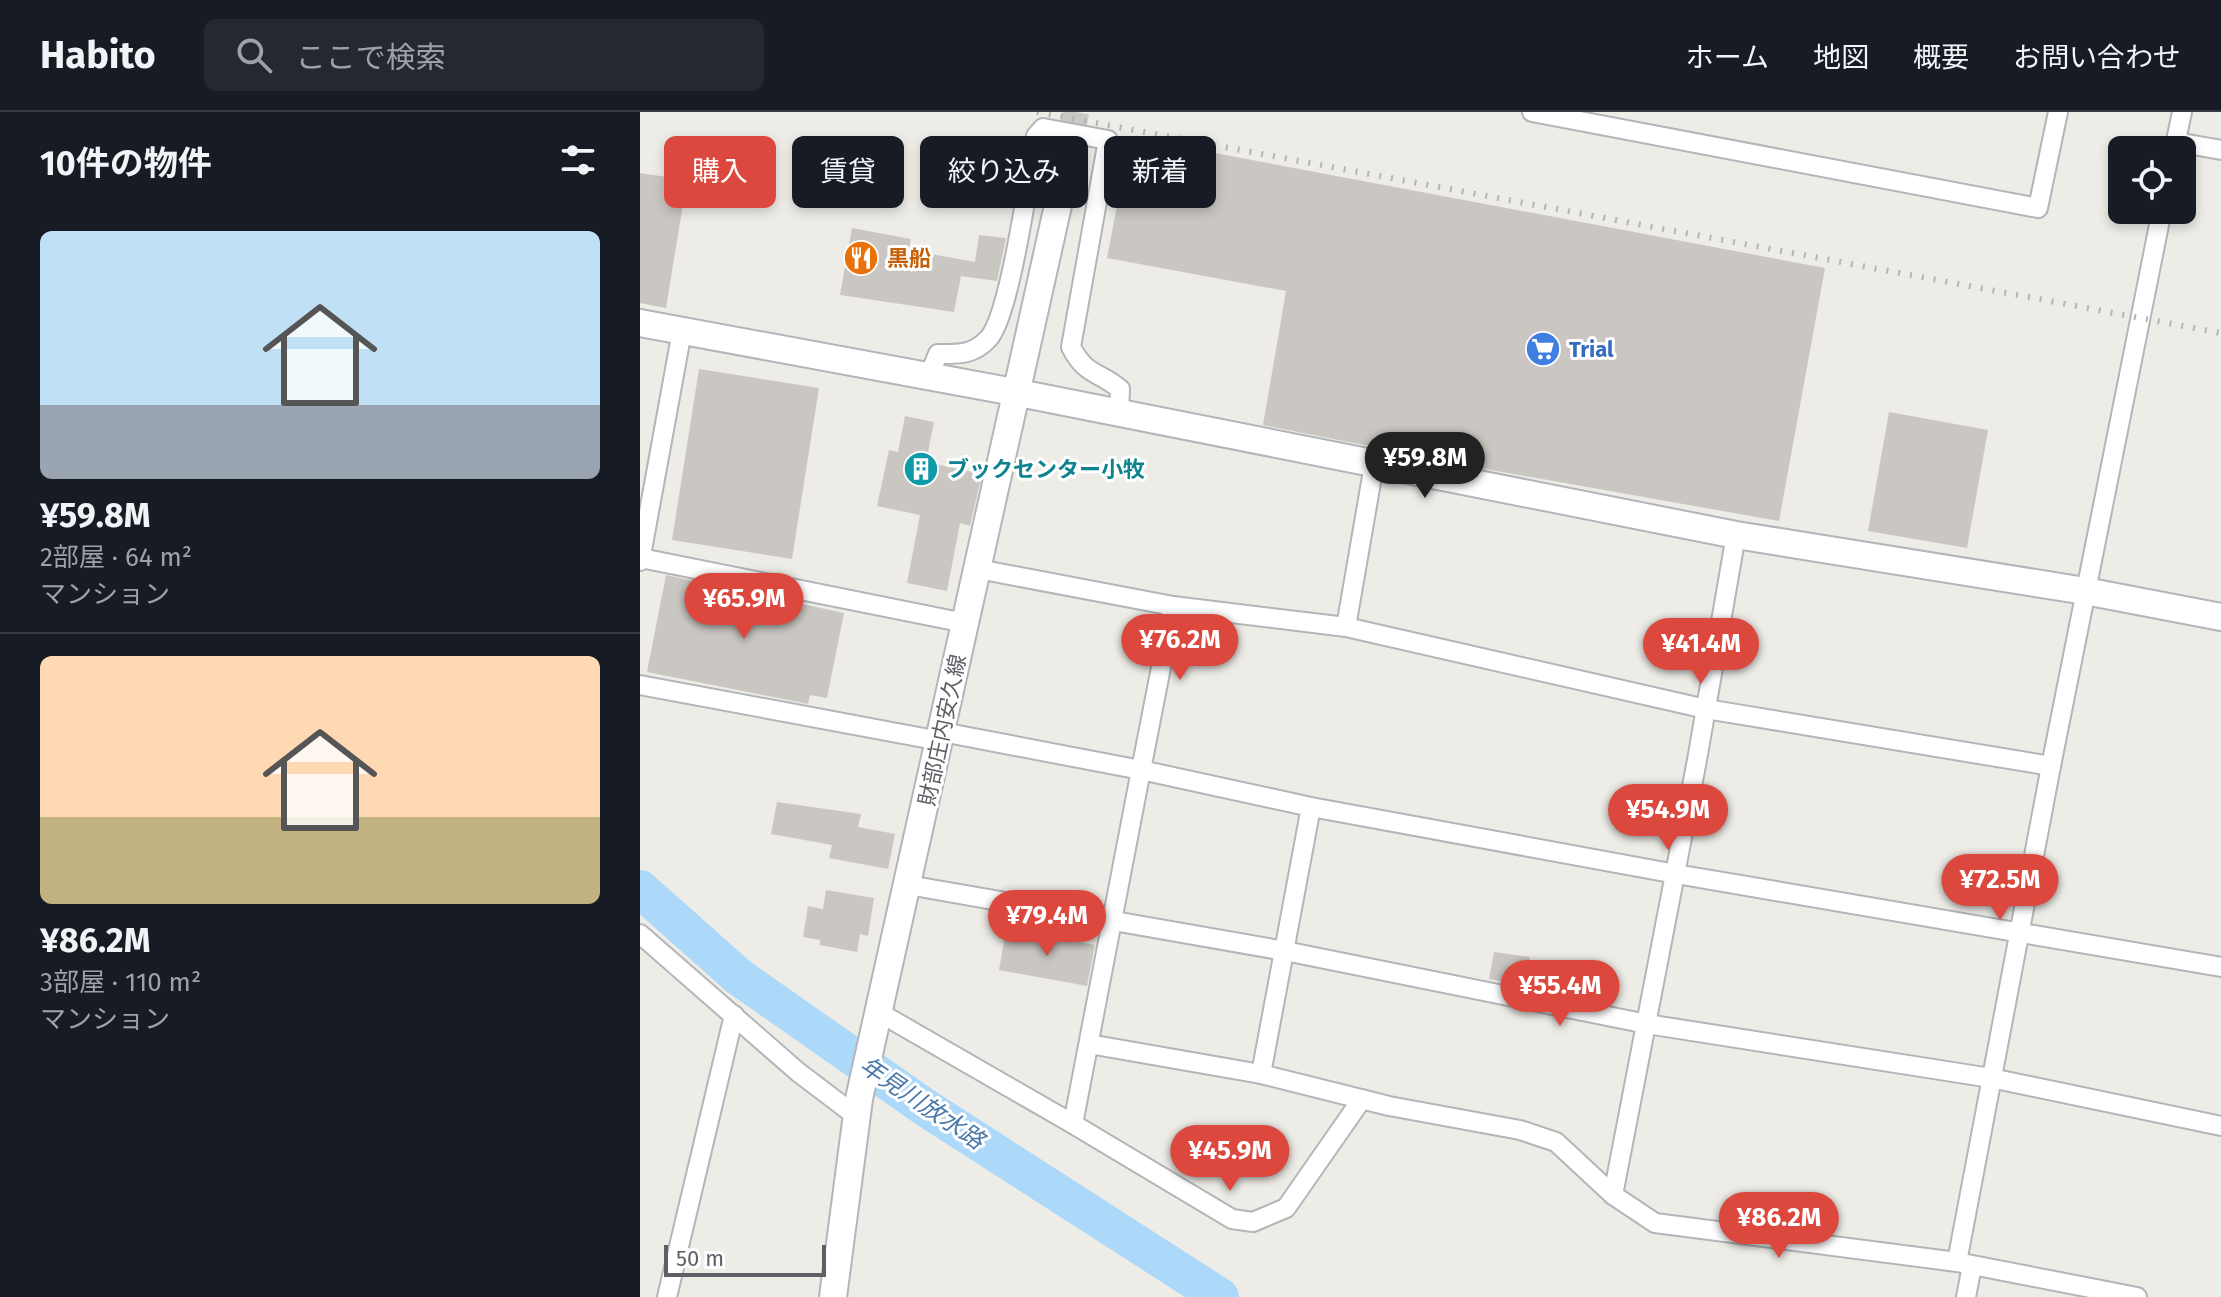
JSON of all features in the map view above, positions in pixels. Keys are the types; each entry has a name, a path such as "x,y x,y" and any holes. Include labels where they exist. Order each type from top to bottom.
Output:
{"street":[{"path":"1532,112 2038,208 2058,112"},
{"path":"2177,136 2182,112"},
{"path":"929,376 938,354 970,353 991,337 1002,309 1036,136 1043,128 1108,140 1071,347 1079,364 1092,375 1110,381 1120,389 1119,413"},
{"path":"2196,148 2221,150"},
{"name":"財部庄内安久線","path":"833,1297 858,1107 1058,208"},
{"path":"1966,1297 1964,1264 1991,1078 2159,224"},
{"path":"640,323 1019,393 1736,535 2085,591 2221,617"},
{"path":"682,331 645,509 640,559 965,623"},
{"path":"1346,627 1374,465"},
{"path":"1613,1195 1676,874 1736,535"},
{"path":"978,569 1173,606 1346,627 1706,709 2051,766"},
{"path":"1073,1124 1173,606"},
{"path":"640,685 1141,770 1311,807 1676,874 2221,967"},
{"path":"1261,1074 1311,807"},
{"path":"908,885 1285,951 1647,1024 1991,1078 2221,1126"},
{"path":"640,934 798,1072 858,1107"},
{"path":"667,1297 734,1015"},
{"path":"879,1017 1073,1124 1232,1219 1253,1222 1286,1208 1362,1099"},
{"path":"1089,1044 1261,1074 1362,1099 1520,1130 1556,1142 1613,1195 1655,1223 1964,1264 2137,1297"}],"building":[{"name":"Trial","path":"1216,153 1825,268 1779,521 1491,470 1263,425 1286,291 1107,258 1117,208 1216,208"},
{"path":"640,173 664,177 664,208 682,208 666,308 640,303"},
{"path":"852,228 911,239 909,250 975,262 979,235 1006,238 997,281 961,276 954,312 840,295"},
{"path":"699,369 819,388 792,559 672,540"},
{"path":"1889,412 1988,430 1967,548 1868,531"},
{"name":"ブックセンター小牧","path":"905,416 934,422 926,462 982,474 970,526 960,523 947,591 907,583 920,515 877,506 889,450 898,452"},
{"path":"666,575 844,613 827,698 810,695 808,704 647,672"},
{"path":"777,802 861,814 858,827 895,834 888,869 829,858 832,845 771,834"},
{"path":"826,890 874,898 868,936 860,934 857,952 820,945 820,940 803,937 808,906 823,909"},
{"path":"1006,930 1095,945 1087,986 999,970"},
{"path":"1494,952 1530,957 1526,985 1489,979"}],"waterway":[{"name":"年見川放水路","path":"640,889 739,977 926,1108 1220,1297"}],"tunnel":[{"path":"1072,136 1076,112"}],"railway":[{"path":"1037,112 2221,333"}],"place":[{"name":"黒船","path":"861,258"},
{"name":"Trial","path":"1543,349"},
{"name":"ブックセンター小牧","path":"921,469"}]}
